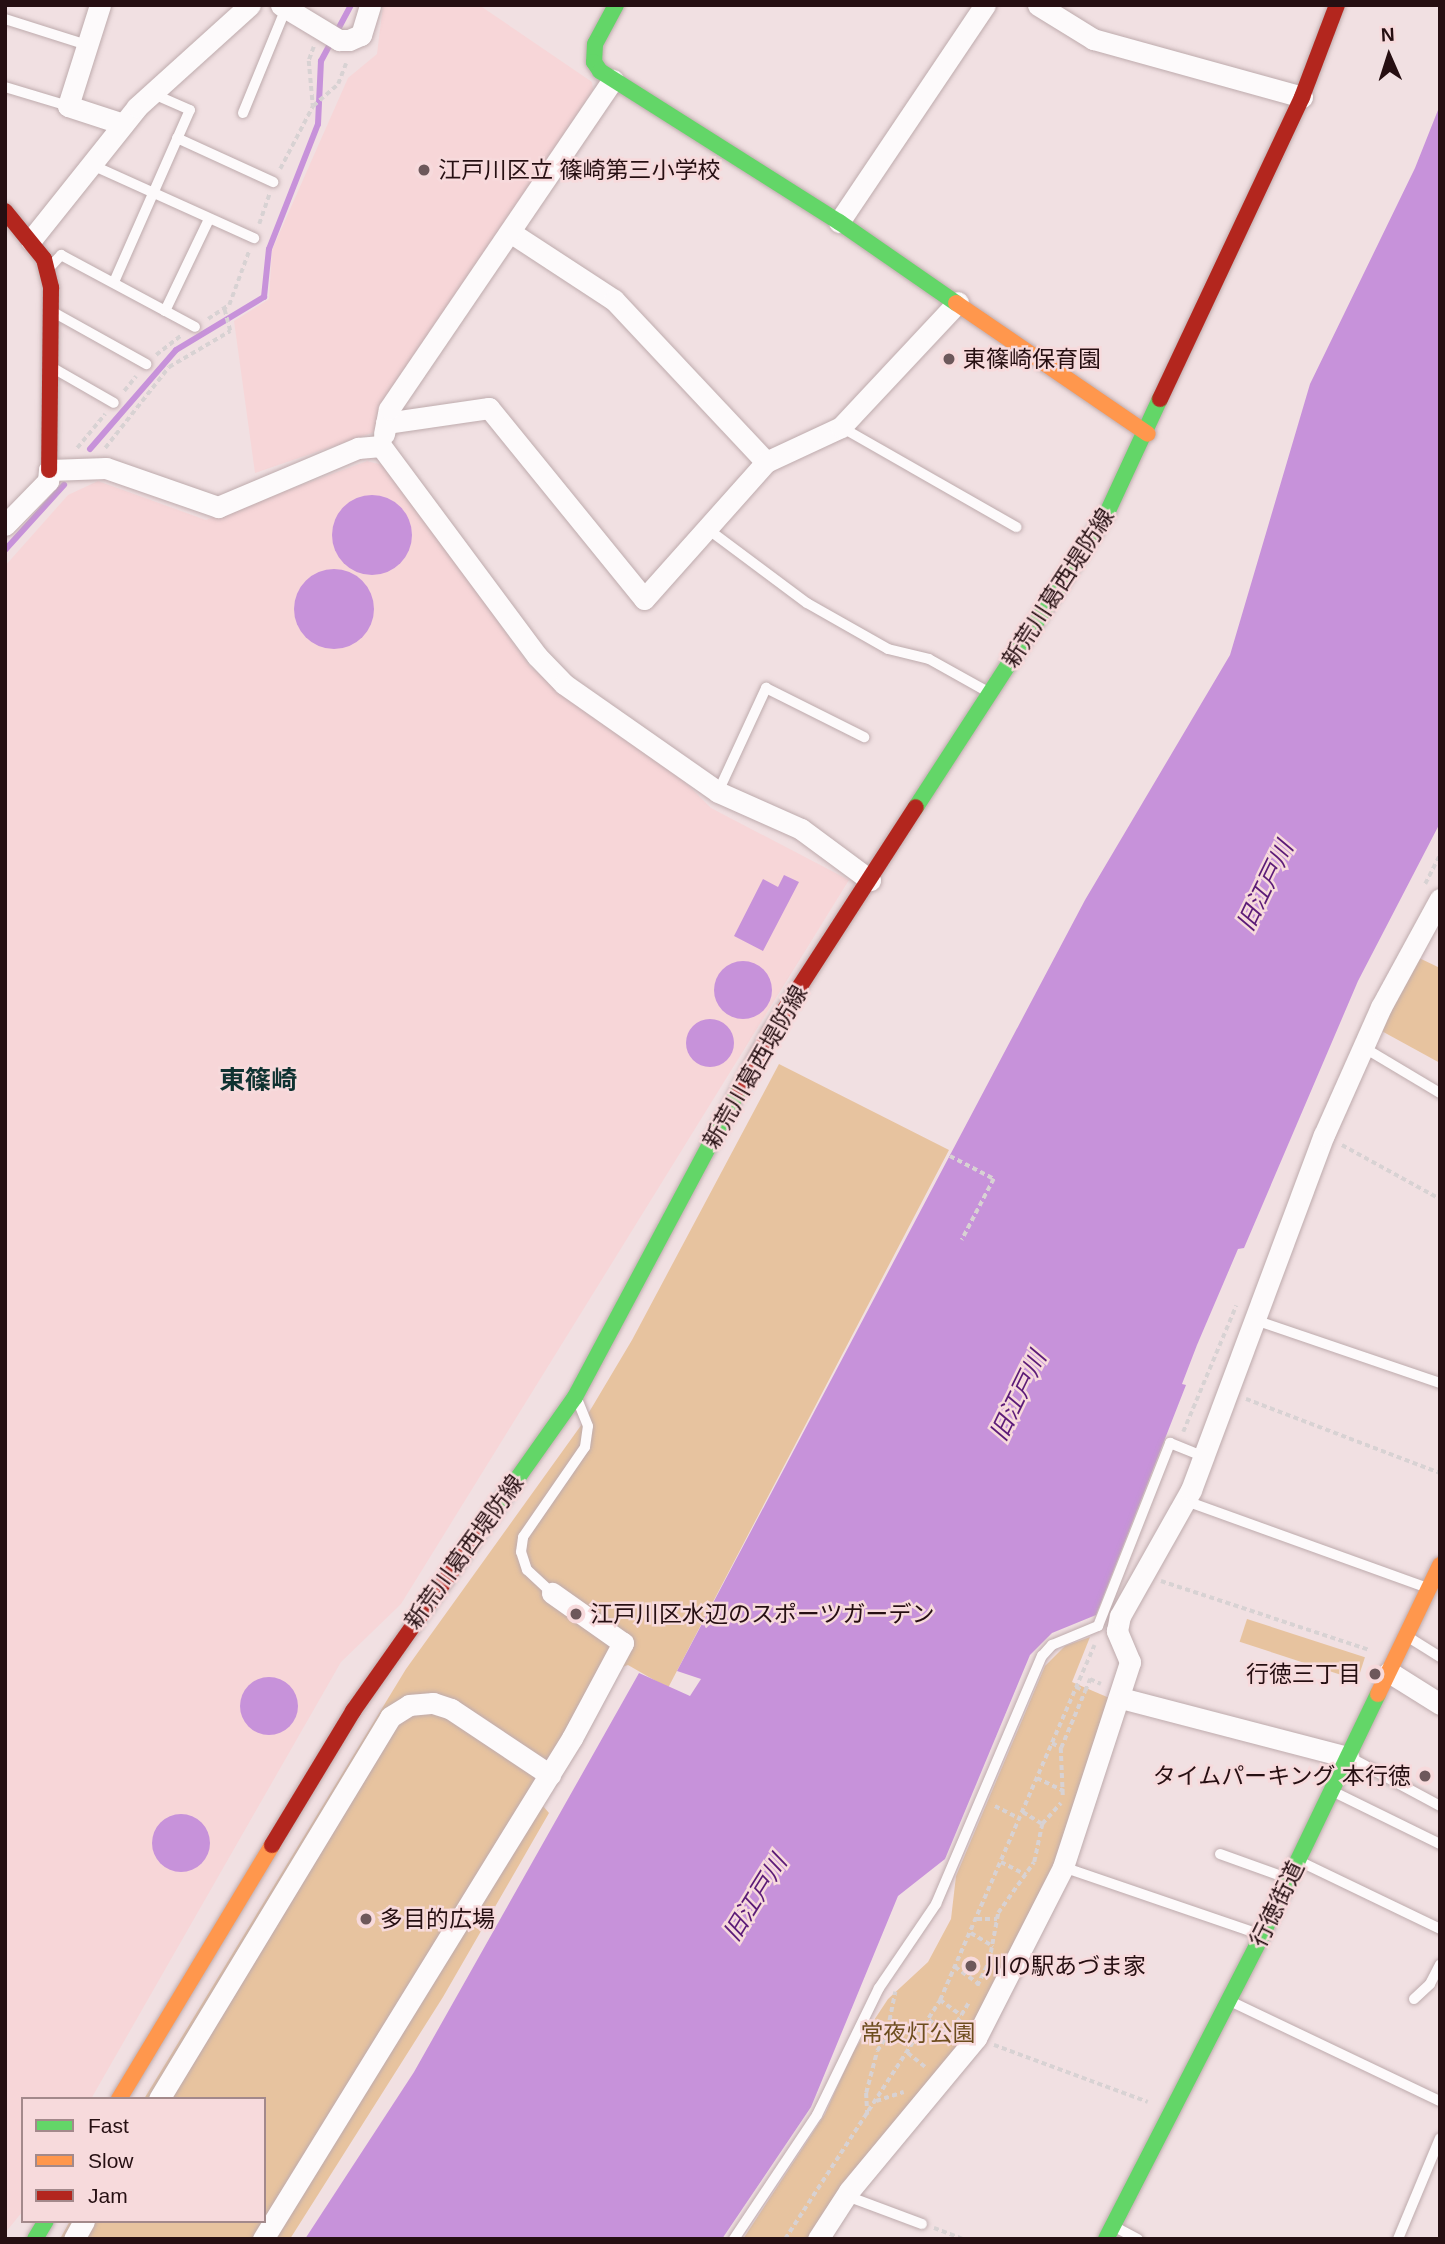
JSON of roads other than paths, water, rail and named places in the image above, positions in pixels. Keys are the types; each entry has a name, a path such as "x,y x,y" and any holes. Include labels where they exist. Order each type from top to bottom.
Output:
{"main road":[{"path":"617,5 594,53 600,71 839,222 1148,434"},
{"name":"新荒川葛西堤防線","path":"120,2097 353,1711 575,1397 769,1034 1107,513 1148,434 1303,97 1337,5"},
{"path":"5,211 31,240 47,270 53,312 49,470"},
{"name":"行徳街道","path":"1110,2233 1262,1935 1440,1565"},
{"path":"35,2239 45,2223"}],"street":[{"path":"100,5 68,106 123,124"},
{"path":"31,240 151,93 250,5"},
{"path":"284,7 330,34 361,35 370,5"},
{"path":"839,222 985,5"},
{"path":"1038,5 1093,39 1303,97"},
{"path":"613,80 389,409 381,446 537,656 564,684 718,792 801,829 870,880"},
{"path":"510,232 614,300 766,462"},
{"path":"386,423 489,408 644,599 705,527 766,462 841,427 958,302"},
{"path":"5,525 48,481 49,470 106,468 218,507 358,448 381,446"},
{"path":"818,2239 846,2196 976,2038 1063,1867 1121,1698 1130,1654 1117,1626 1143,1573 1157,1557 1186,1501 1324,1135 1363,1047 1440,899"},
{"path":"263,2239 550,1774 624,1643 552,1593"},
{"path":"1392,1665 1440,1704"},
{"path":"1121,1698 1348,1757"},
{"path":"160,2097 390,1717 410,1705 433,1703 451,1709 550,1774"},
{"path":"74,2239 83,2223"}],"lane":[{"path":"243,113 284,7"},
{"path":"5,19 87,45"},
{"path":"5,87 68,106"},
{"path":"114,282 190,110 151,93"},
{"path":"177,138 273,182"},
{"path":"92,165 254,238"},
{"path":"165,311 209,219"},
{"path":"47,270 61,255 195,327"},
{"path":"53,312 146,364"},
{"path":"51,366 114,404"},
{"path":"841,427 1016,527"},
{"path":"705,527 807,603 888,649 929,659 990,694"},
{"path":"718,792 766,688 864,737"},
{"path":"1363,1047 1440,1093"},
{"path":"1255,1320 1440,1383"},
{"path":"552,1593 527,1570 521,1552 523,1537 585,1447 588,1426 575,1397"},
{"path":"734,2239 817,2115 879,1987 936,1904 1042,1656 1052,1645 1098,1626 1170,1443 1204,1457"},
{"path":"1186,1501 1428,1588"},
{"path":"1406,1635 1440,1657"},
{"path":"1348,1757 1440,1806"},
{"path":"1332,1791 1440,1844"},
{"path":"1220,1854 1290,1878"},
{"path":"1298,1861 1440,1929"},
{"path":"1063,1867 1262,1935"},
{"path":"1414,1999 1430,1984 1440,1964"},
{"path":"1229,2001 1440,2101"},
{"path":"1398,2239 1440,2138"},
{"path":"846,2196 922,2224"},
{"path":"1110,2233 1138,2239"}],"water":[{"name":"旧江戸川","path":"1440,105 1440,823 1358,981 1244,1248 1238,1249 1197,1345 1182,1384 1186,1385 1096,1615 1052,1633 1030,1655 945,1859 898,1896 811,2107 722,2239 305,2239 414,2072 639,1673 690,1696 701,1679 677,1671 1085,900 1230,655 1310,384 1415,168"},
{"path":"372,495 387,498 400,507 409,520 412,535 409,550 400,563 387,572 372,575 357,572 344,563 335,550 332,535 335,520 344,507 357,498"},
{"path":"334,569 349,572 362,581 371,594 374,609 371,624 362,637 349,646 334,649 319,646 306,637 297,624 294,609 297,594 306,581 319,572"},
{"path":"784,875 799,882 763,951 734,936 763,879 778,887"},
{"path":"743,961 764,969 772,990 764,1011 743,1019 722,1011 714,990 722,969"},
{"path":"710,1019 727,1026 734,1043 727,1060 710,1067 693,1060 686,1043 693,1026"},
{"path":"269,1677 280,1679 293,1690 298,1706 296,1717 285,1730 269,1735 258,1733 245,1722 240,1706 242,1695 253,1682"},
{"path":"181,1814 192,1816 205,1827 210,1843 208,1854 197,1867 181,1872 170,1870 157,1859 152,1843 154,1832 165,1819"}],"waterway":[{"path":"90,449 176,350 264,297 269,249 318,124 321,61 351,5"},
{"path":"5,550 64,485"}],"place":[{"name":"江戸川区立 篠崎第三小学校","path":"424,170"},
{"name":"東篠崎保育園","path":"949,359"},
{"name":"江戸川区水辺のスポーツガーデン","path":"576,1614"},
{"name":"行徳三丁目","path":"1375,1674"},
{"name":"タイムパーキング 本行徳","path":"1425,1776"},
{"name":"多目的広場","path":"366,1919"},
{"name":"川の駅あづま家","path":"971,1966"}],"district":[{"name":"東篠崎","path":"258,1081"}],"park label":[{"name":"常夜灯公園","path":"918,2033"}]}
